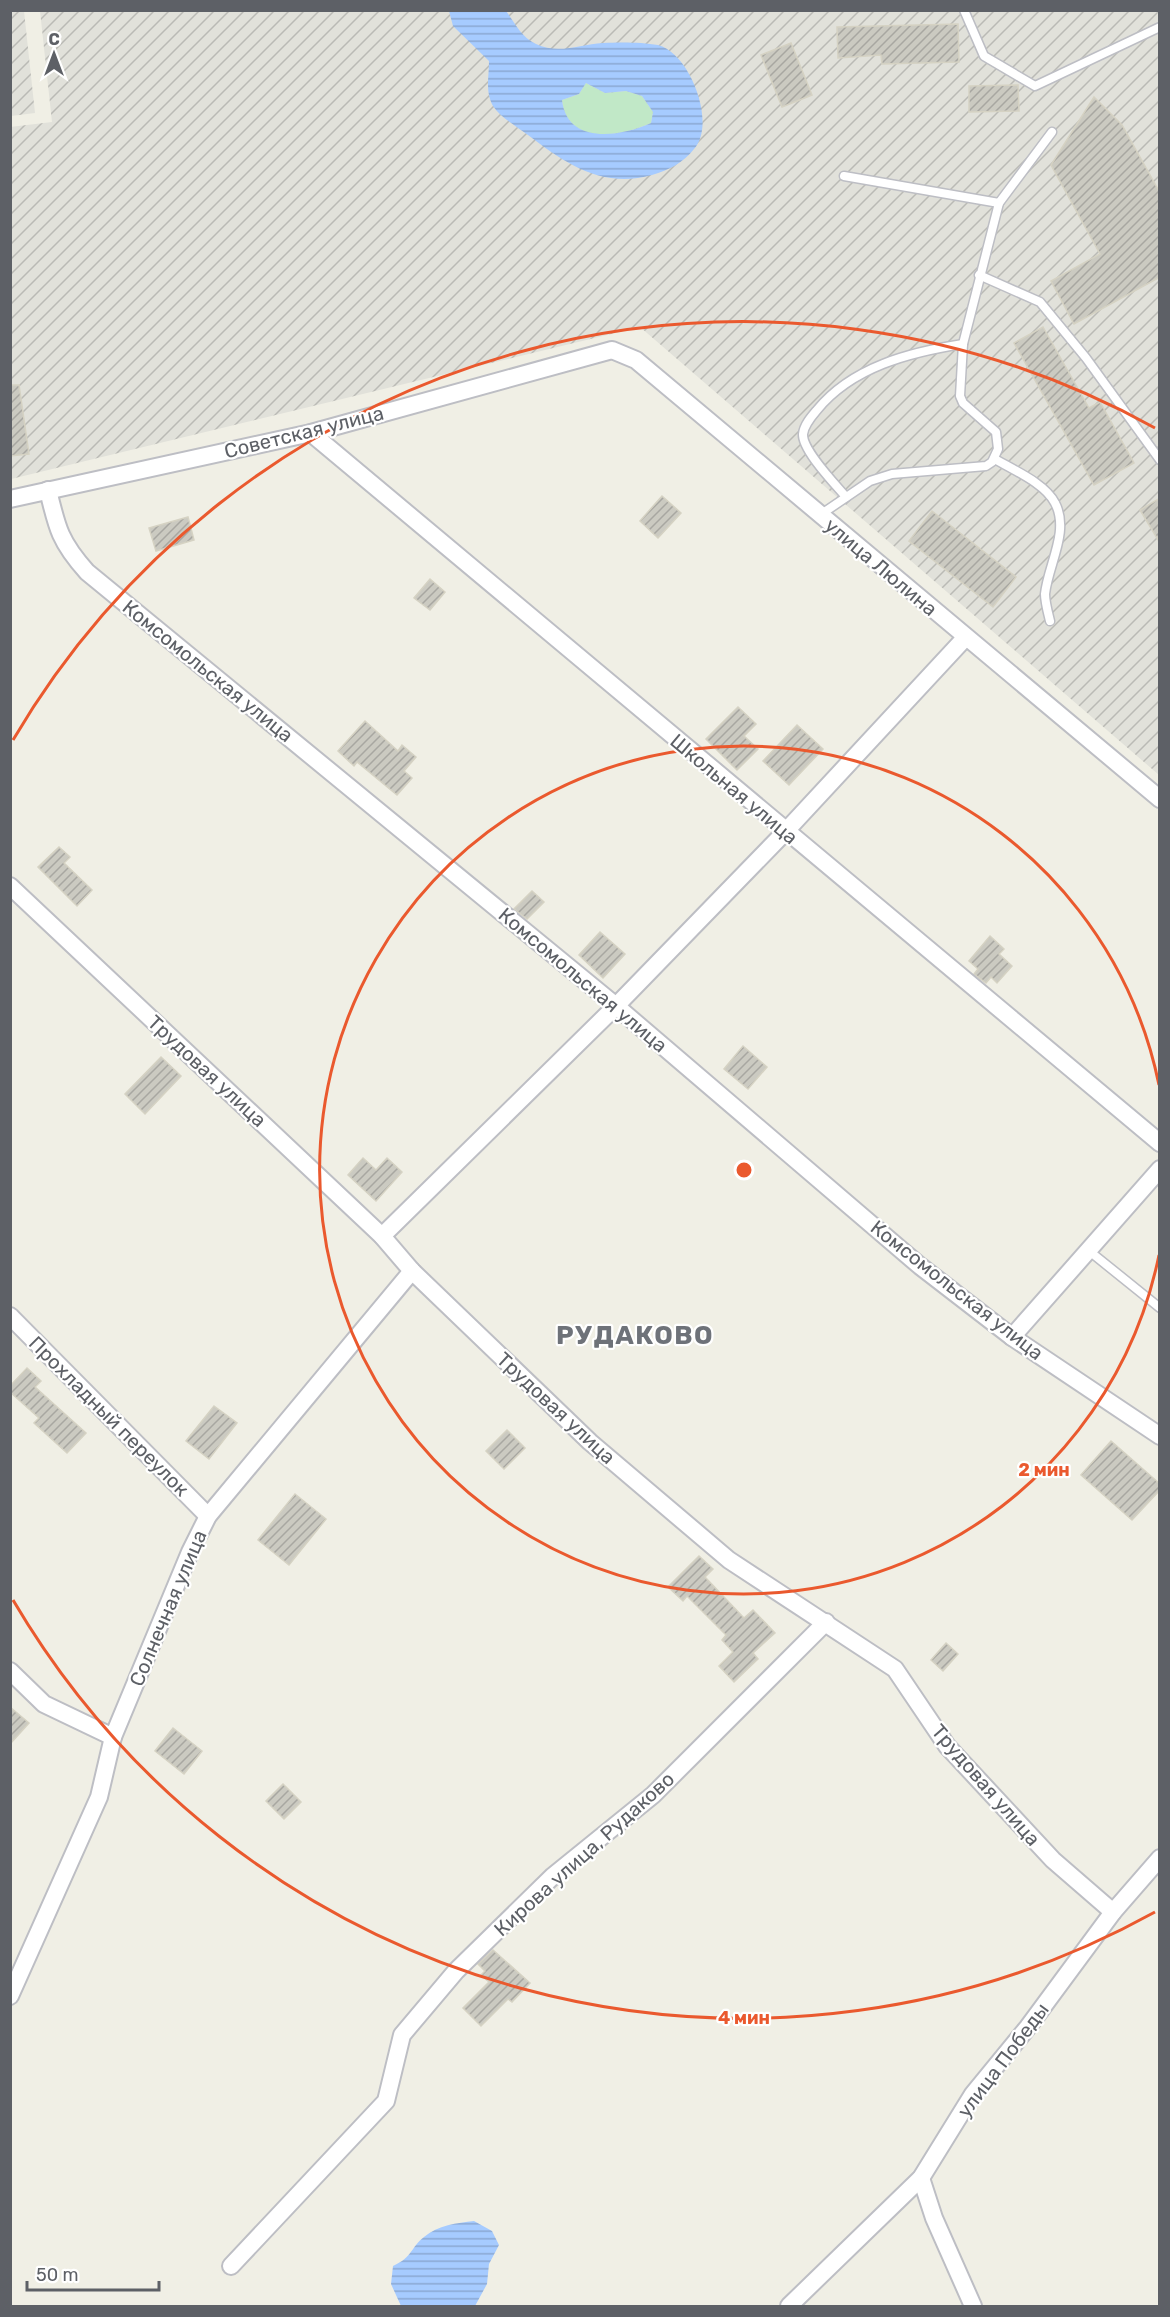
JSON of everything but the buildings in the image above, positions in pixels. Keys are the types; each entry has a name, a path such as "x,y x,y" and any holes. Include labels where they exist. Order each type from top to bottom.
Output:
{"street":[{"name":"улица Люлина","path":"596,354 612,350 636,360 965,638 1160,799"},
{"name":"Советская улица","path":"10,499 311,433 596,354"},
{"name":"Школьная улица","path":"311,433 785,832 1160,1143"},
{"name":"Комсомольская улица","path":"48,490 57,528 66,549 87,572 616,1006 920,1266 1012,1336 1160,1436"},
{"path":"382,1236 616,1006 785,832 965,638"},
{"name":"Трудовая улица","path":"10,886 382,1236 412,1271 590,1442 720,1553 894,1669 947,1746 1053,1860 1113,1912"},
{"path":"1012,1336 1160,1169"},
{"name":"Солнечная улица","path":"10,1996 15,1976 99,1797 112,1737 208,1516 412,1271"},
{"name":"Прохладный переулок","path":"10,1316 208,1516"},
{"name":"Кирова улица, Рудаково","path":"231,2266 386,2101 402,2035 456,1971 553,1876 653,1795 826,1622"},
{"path":"10,1671 44,1704 112,1737"},
{"name":"улица Победы","path":"789,2307 921,2178 973,2094 1028,2027 1113,1912 1160,1858"},
{"path":"921,2178 934,2218 973,2307"}],"lane":[{"path":"964,10 984,56 1035,86 1160,27"},
{"path":"819,515 870,481 892,474 986,466 995,459 999,443 996,432 963,403 960,396 963,344 999,203 1052,132"},
{"path":"844,176 999,203"},
{"path":"979,276 1040,302 1086,358 1160,460"},
{"path":"846,497 805,445 803,434 807,423 823,403 849,381 875,367 929,349 963,344"},
{"path":"995,459 1038,485 1055,502 1060,535 1045,596 1050,621"},
{"path":"1088,1250 1160,1308"}],"shaded area":[{"path":"10,11 24,11 35,113 11,116"},
{"path":"40,11 1159,11 1159,775 640,327 11,479 10,127 52,122"}],"green space":[{"path":"586,83 605,93 626,91 642,96 653,112 651,123 611,134 584,131 574,125 566,115 562,100 579,94"}],"water":[{"path":"449,11 506,11 526,38 553,49 616,42 658,45 670,51 690,75 701,107 703,123 700,138 690,154 680,162 652,175 617,179 586,171 557,155 509,122 496,110 489,95 489,61 453,26","holes":["586,83 605,93 626,91 642,96 653,112 651,123 611,134 584,131 574,125 566,114 562,100 579,94"]},
{"path":"474,2221 492,2231 499,2245 489,2264 487,2284 475,2306 401,2306 391,2284 393,2266 408,2256 419,2241 429,2233 448,2225"}],"district":[{"name":"РУДАКОВО","path":"635,1335"}]}
